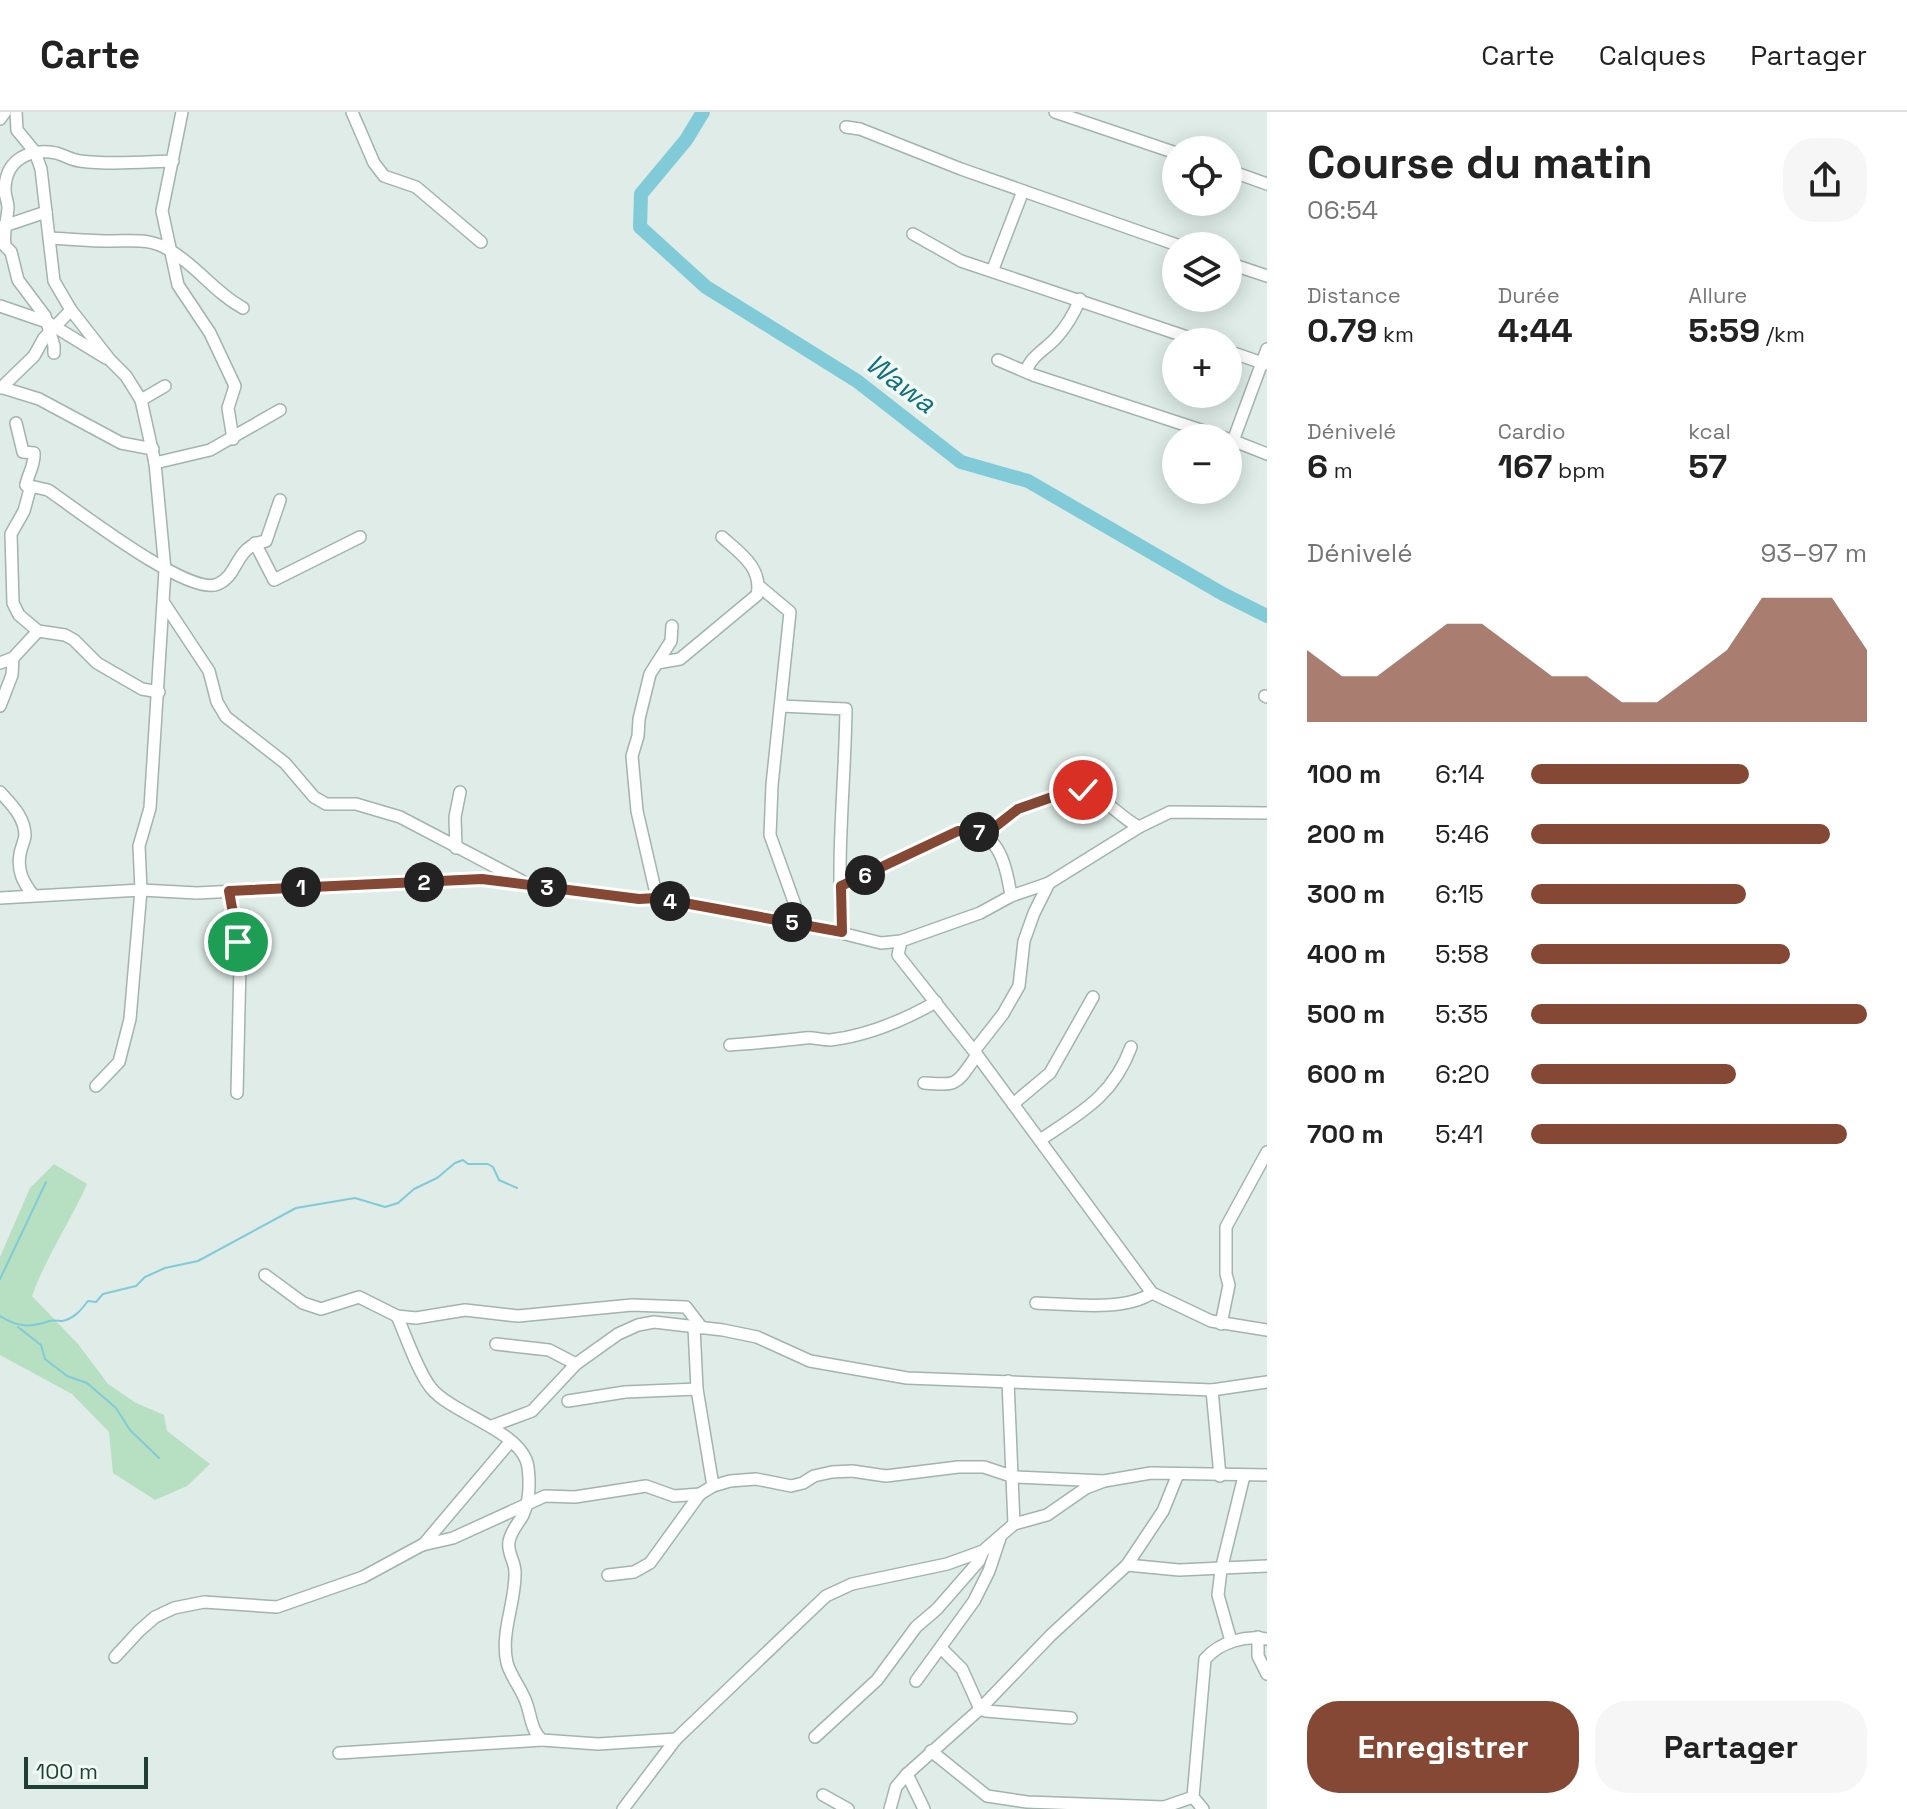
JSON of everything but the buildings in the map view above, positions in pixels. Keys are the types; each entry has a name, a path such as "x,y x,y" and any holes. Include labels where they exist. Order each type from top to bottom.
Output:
{"street":[{"path":"0,119 5,112"},
{"path":"16,112 19,136 35,152 41,169 54,281 71,310 126,376 141,400 155,463 165,570 150,808 139,846 141,890 130,1019 119,1062 96,1086"},
{"path":"182,112 162,211 178,285 210,333 235,386 228,408 233,439"},
{"path":"352,112 374,163 384,176 416,187 481,242"},
{"path":"1055,112 1162,148"},
{"path":"846,127 860,129 1162,240"},
{"path":"54,353 50,327 37,303 18,280 11,252 2,243 2,226 8,206 5,190 14,162 24,154 35,152 58,153 76,160 106,163 173,161"},
{"path":"1242,175 1267,184"},
{"path":"993,269 1023,191"},
{"path":"2,226 46,212"},
{"path":"913,234 961,261 993,269 1162,328"},
{"path":"50,238 137,239 169,249 191,265 224,298 243,308"},
{"path":"1242,268 1267,276"},
{"path":"1026,371 1033,358 1072,319 1080,299"},
{"path":"0,306 50,327 110,360"},
{"path":"71,310 50,327 34,356 1,388 39,399 121,443 153,449"},
{"path":"1236,424 1264,364 1267,349"},
{"path":"1242,356 1264,364"},
{"path":"998,360 1033,375 1183,424"},
{"path":"141,400 165,386"},
{"path":"155,463 210,450 280,410"},
{"path":"16,423 23,452 34,453 35,461 26,485"},
{"path":"1242,444 1267,454"},
{"path":"26,485 48,490 165,570 205,586 217,585 226,578 245,549 266,541 280,500"},
{"path":"26,485 30,489 24,511 11,534 13,603 19,615 38,631 65,635 97,663 142,689 159,692"},
{"path":"255,543 274,580 360,537"},
{"path":"657,663 680,659 757,595 759,586 756,573 749,562 722,537"},
{"path":"759,586 790,612 772,785 770,835 798,913 805,924"},
{"path":"164,602 209,671 217,702 226,717 285,763 314,797 326,804 356,804 400,817 527,884"},
{"path":"0,605 13,603"},
{"path":"657,898 637,811 632,756 650,674 671,641 672,626"},
{"path":"0,663 13,658 38,631"},
{"path":"0,706 12,675 13,658"},
{"path":"781,706 846,709 845,783 838,849 842,932"},
{"path":"986,834 1018,809 1075,789 1099,797 1139,827"},
{"path":"0,792 23,823 25,836 19,869 33,895"},
{"path":"456,848 455,817 460,792"},
{"path":"881,943 901,941 980,913 1011,896 1049,883 1139,827 1170,812 1267,813"},
{"path":"841,886 958,831 974,830 986,834 998,851 1008,875 1011,896"},
{"path":"0,898 141,890 197,893 482,879 639,899 657,898 805,924 881,943 898,955 976,1053 1152,1293 1221,1324 1267,1330"},
{"path":"924,1083 951,1085 960,1078 1003,1014 1019,986 1024,941 1049,883"},
{"path":"229,891 240,965 237,1093"},
{"path":"898,955 901,941"},
{"path":"1013,1104 1050,1073 1093,997"},
{"path":"730,1045 806,1038 828,1040 907,1019 936,1002"},
{"path":"1040,1140 1094,1104 1113,1085 1131,1047"},
{"path":"1221,1324 1229,1285 1226,1274 1226,1227 1267,1152"},
{"path":"265,1275 303,1303 321,1309 359,1297 397,1316 416,1318 465,1310 518,1316 632,1305 686,1307 698,1327 697,1389 713,1486"},
{"path":"1036,1303 1121,1304 1142,1300 1152,1293"},
{"path":"397,1316 430,1387 455,1409 492,1426 523,1454 528,1463 530,1487 527,1503 509,1539 508,1549 516,1569 512,1610 506,1630 507,1661 525,1699 535,1734 542,1740"},
{"path":"492,1426 532,1411 576,1364 618,1334 654,1322 757,1337 810,1361 907,1378 1212,1390 1267,1382"},
{"path":"496,1344 549,1350 576,1364"},
{"path":"1008,1381 1014,1524"},
{"path":"568,1401 625,1392 697,1389"},
{"path":"1212,1390 1220,1476"},
{"path":"422,1545 510,1442"},
{"path":"608,1575 634,1572 650,1563 700,1494 713,1486 756,1479 791,1486 832,1472 852,1471 886,1476 958,1467 984,1467 1014,1477 1104,1481"},
{"path":"623,1809 676,1739 826,1596 852,1584 947,1564 983,1551 1014,1524 1047,1515 1086,1488 1104,1481 1151,1473 1267,1475"},
{"path":"890,1809 896,1787 907,1774 980,1709 1051,1635 1127,1565 1163,1511 1178,1474"},
{"path":"1231,1641 1218,1595 1221,1570 1244,1476"},
{"path":"115,1657 147,1624 174,1608 204,1602 277,1607 363,1577 422,1545 453,1538 545,1496 575,1497 646,1486 674,1496 700,1494"},
{"path":"916,1681 974,1601 989,1571 1000,1538"},
{"path":"815,1737 877,1680 916,1627 937,1609 979,1561 983,1551"},
{"path":"1127,1565 1179,1570 1267,1566"},
{"path":"1203,1809 1193,1797 1205,1659 1214,1648 1231,1641 1263,1638 1258,1656 1267,1674"},
{"path":"941,1648 962,1669 980,1709"},
{"path":"980,1709 1071,1718"},
{"path":"339,1753 542,1740 598,1744 676,1739"},
{"path":"931,1751 987,1796 1027,1802 1164,1807 1193,1797"},
{"path":"907,1774 924,1809"},
{"path":"823,1795 848,1809"}],"green space":[{"path":"54,1164 87,1184 32,1296 78,1344 108,1384 136,1403 164,1415 167,1431 210,1464 187,1486 155,1500 113,1473 109,1432 72,1394 0,1355 0,1257 30,1188"}],"waterway":[{"name":"Wawa","path":"703,112 686,140 641,194 640,227 706,287 857,381 961,462 1028,481 1223,594 1267,616"},
{"path":"0,1316 24,1325 66,1320 77,1314 88,1301 96,1302 103,1294 136,1286 145,1277 165,1268 198,1261 296,1208 355,1198 385,1207 398,1203 414,1189 463,1160 468,1164 488,1164 493,1167 499,1180 517,1188"},
{"path":"0,1279 46,1182"},
{"path":"18,1327 41,1345 45,1359 67,1376 87,1383 116,1408 130,1430 159,1458"}],"route":[{"path":"238,942 229,891 482,879 639,899 657,898 842,932 841,886 958,831 974,830 986,834 1018,809 1075,789 1083,790"}]}
